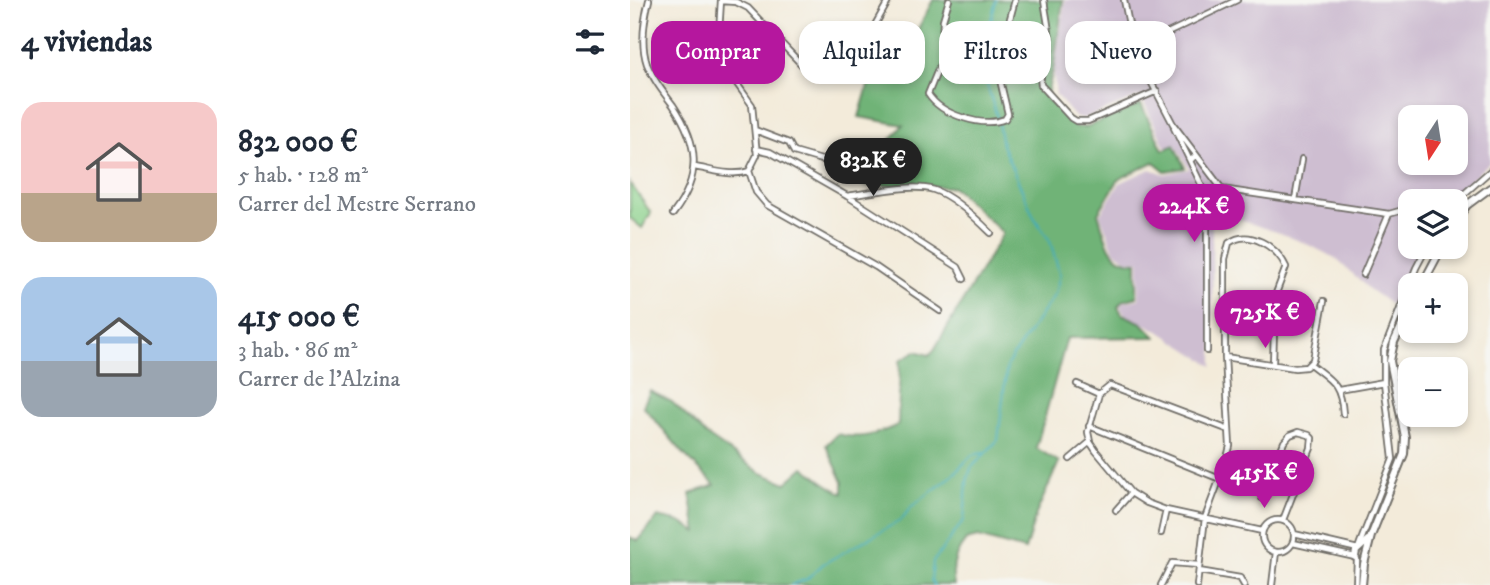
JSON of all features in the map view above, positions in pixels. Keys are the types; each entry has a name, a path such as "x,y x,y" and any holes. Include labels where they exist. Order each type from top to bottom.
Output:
{"street":[{"path":"649,0 643,30 646,61 687,130 693,147 695,167 685,194 673,214"},
{"path":"889,0 857,57 850,66 839,71 809,69 802,65 748,8 736,2 721,0 718,50 720,60 752,105 757,149 749,171 756,192 767,205 876,267 940,311"},
{"path":"949,0 943,20 941,62 928,94 933,103 970,120 987,123 1005,119 1008,114 997,67 1015,0"},
{"path":"1044,0 1050,46 1041,72 1041,85 1071,118 1088,121 1157,91"},
{"path":"1124,0 1128,21"},
{"path":"1176,29 1237,0"},
{"path":"1153,84 1202,184 1207,207 1207,351"},
{"path":"1172,124 1222,189 1225,219"},
{"path":"754,129 789,143 794,152 849,167"},
{"path":"757,149 770,152 847,196 958,267 964,279"},
{"path":"1190,161 1196,155"},
{"path":"1295,200 1302,159"},
{"path":"695,167 732,173 749,171"},
{"path":"1468,191 1490,171"},
{"path":"1468,204 1490,188"},
{"path":"847,196 911,189 934,190 970,212 991,233"},
{"path":"1222,189 1389,214 1398,211"},
{"path":"1363,275 1389,214"},
{"path":"1197,585 1205,518 1229,453 1225,357 1226,250 1235,239 1250,237 1272,250 1286,267 1275,296 1273,364"},
{"path":"1356,585 1358,549 1392,463 1384,382 1384,350 1422,259"},
{"path":"1225,357 1294,369 1306,367 1310,364 1324,301"},
{"path":"1363,585 1363,571 1371,536 1404,454 1405,436 1392,378 1391,351 1398,335"},
{"path":"1310,364 1336,384 1343,414"},
{"path":"1339,390 1384,382"},
{"path":"1077,384 1099,394"},
{"path":"1229,430 1110,385 1099,394 1088,426 1090,443 1131,493 1147,503 1262,531"},
{"path":"1088,426 1220,479"},
{"path":"1262,498 1287,438 1298,432 1309,435 1312,438 1311,448 1283,520"},
{"path":"1070,459 1090,443"},
{"path":"1116,510 1131,493"},
{"path":"1161,533 1167,510"},
{"path":"1283,520 1291,526 1293,543 1286,551 1276,552 1264,545 1262,531 1268,523 1283,520"},
{"path":"1294,534 1358,549 1366,555"},
{"path":"1358,549 1371,536"},
{"path":"1293,543 1356,558 1366,555"},
{"path":"1272,585 1276,552"},
{"path":"1356,558 1363,571"},
{"path":"1161,585 1171,563 1240,578 1244,585"}],"shaded area":[{"path":"1065,0 1490,0 1490,162 1461,189 1398,189 1398,259 1414,259 1408,273 1398,273 1398,295 1393,306 1369,289 1335,258 1311,246 1230,217 1212,222 1213,366 1159,331 1125,314 1121,309 1124,302 1139,299 1139,261 1127,260 1114,251 1100,214 1120,183 1150,169 1165,174 1189,169 1175,144 1165,147 1141,96 1085,118 1076,118 1056,95 1054,74"}],"green space":[{"path":"933,0 1063,0 1051,78 1051,21 939,21 939,84 1050,84 1046,98 1076,127 1086,127 1141,104 1163,150 1174,145 1185,168 1165,171 1154,162 1119,179 1098,213 1106,239 1114,253 1119,258 1137,262 1137,297 1122,301 1118,307 1122,314 1142,323 1156,337 1067,338 1036,448 1059,462 1036,514 1025,550 978,537 966,540 955,561 954,585 898,585 890,582 883,585 630,585 630,537 638,541 658,517 680,522 697,532 690,494 715,485 643,406 650,391 672,402 706,435 761,473 786,483 804,467 843,493 843,482 826,445 837,434 868,436 898,425 900,360 916,351 929,355 934,350 1003,233 953,187 863,185 866,170 903,125 859,117 869,84 925,84 925,21 922,21"},
{"path":"630,183 651,213 642,228 630,218"}],"waterway":[{"path":"934,585 931,580 933,562 964,520 967,481 971,468 998,440 1007,365 1055,294 1060,275 1050,241 1034,217 1002,145 997,117 983,72 982,57 996,0"},
{"path":"791,585 807,579 823,564 901,520 911,507 952,476 972,455 983,453"}]}
